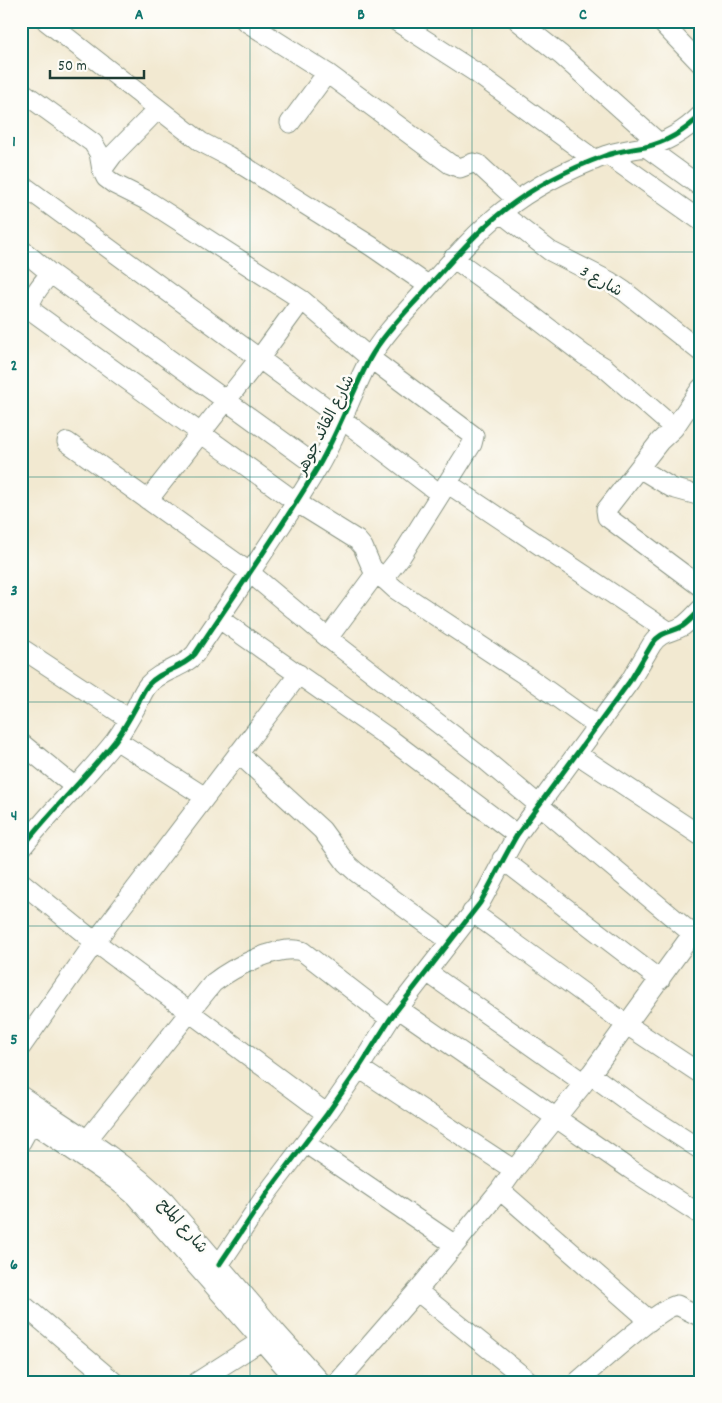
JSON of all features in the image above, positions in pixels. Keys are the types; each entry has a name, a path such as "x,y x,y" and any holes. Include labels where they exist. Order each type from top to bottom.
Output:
{"street":[{"path":"46,21 202,142 228,156 371,246 430,286"},
{"path":"246,21 327,73 450,164 460,168 473,163 478,164 517,200"},
{"path":"396,21 602,158 701,221"},
{"path":"518,21 561,55 652,145 701,187"},
{"path":"660,21 701,64"},
{"path":"290,123 327,73"},
{"path":"21,91 93,143 99,153 102,170 106,178 148,201 302,300 370,358 474,436 472,444 402,555 380,576 328,638"},
{"path":"102,170 158,109"},
{"name":"شارع القائد جوهر","path":"21,849 116,740 146,687 154,678 190,660 318,466 343,420 370,358 396,323 453,258 501,212 517,200 561,176 602,158 652,145 679,134 701,115"},
{"path":"21,184 343,420 443,489 668,631"},
{"name":"شارع 3","path":"501,212 550,251 601,277 624,292 701,352"},
{"path":"21,249 50,273 318,466"},
{"path":"453,258 529,312 584,355 604,367 674,428"},
{"path":"50,273 31,301 30,308 32,310 296,502 357,540 363,547 372,568 396,590 531,679 596,726"},
{"path":"148,500 227,400 302,300"},
{"path":"701,388 674,428 660,442 606,510 607,517 701,587"},
{"path":"67,442 249,572 328,638 366,666 540,805 697,937 660,980 587,1079 500,1190 417,1291 338,1382"},
{"path":"639,468 672,488 701,496"},
{"path":"219,1265 268,1192 327,1114 395,1014 472,912 492,883 502,859 517,835 630,681 652,644 668,631 682,626 701,609"},
{"path":"218,618 386,736 517,835"},
{"path":"21,648 129,719"},
{"path":"21,1047 95,942 299,674"},
{"path":"116,740 204,797"},
{"path":"21,743 75,787"},
{"path":"238,753 322,830 351,868 450,941"},
{"path":"576,754 701,836"},
{"path":"502,859 660,980"},
{"path":"21,882 95,942 327,1114"},
{"path":"472,912 627,1025 701,1074"},
{"path":"87,1140 213,983 237,966 287,949 295,949 307,954 701,1215"},
{"path":"427,972 587,1079 701,1150"},
{"path":"359,1068 514,1170"},
{"name":"شارع الملح","path":"21,1096 87,1140 150,1186 321,1382"},
{"path":"21,1142 27,1119"},
{"name":"شارع الملح","path":"27,1119 116,1180 135,1196 298,1382"},
{"path":"305,1143 455,1245"},
{"path":"500,1190 650,1321"},
{"path":"417,1291 507,1375 530,1382"},
{"path":"21,1303 114,1382"},
{"path":"577,1382 668,1308 677,1305 701,1317"},
{"path":"197,1382 261,1341"}],"cycle path":[{"path":"21,849 115,741 148,685 195,654 318,467 374,351 461,251 503,211 540,186 566,172 607,155 653,145 669,139 689,126 701,115"},
{"path":"219,1265 268,1192 359,1068 390,1019 480,903 517,835 630,681 652,644 663,634 683,626 701,609"}]}
